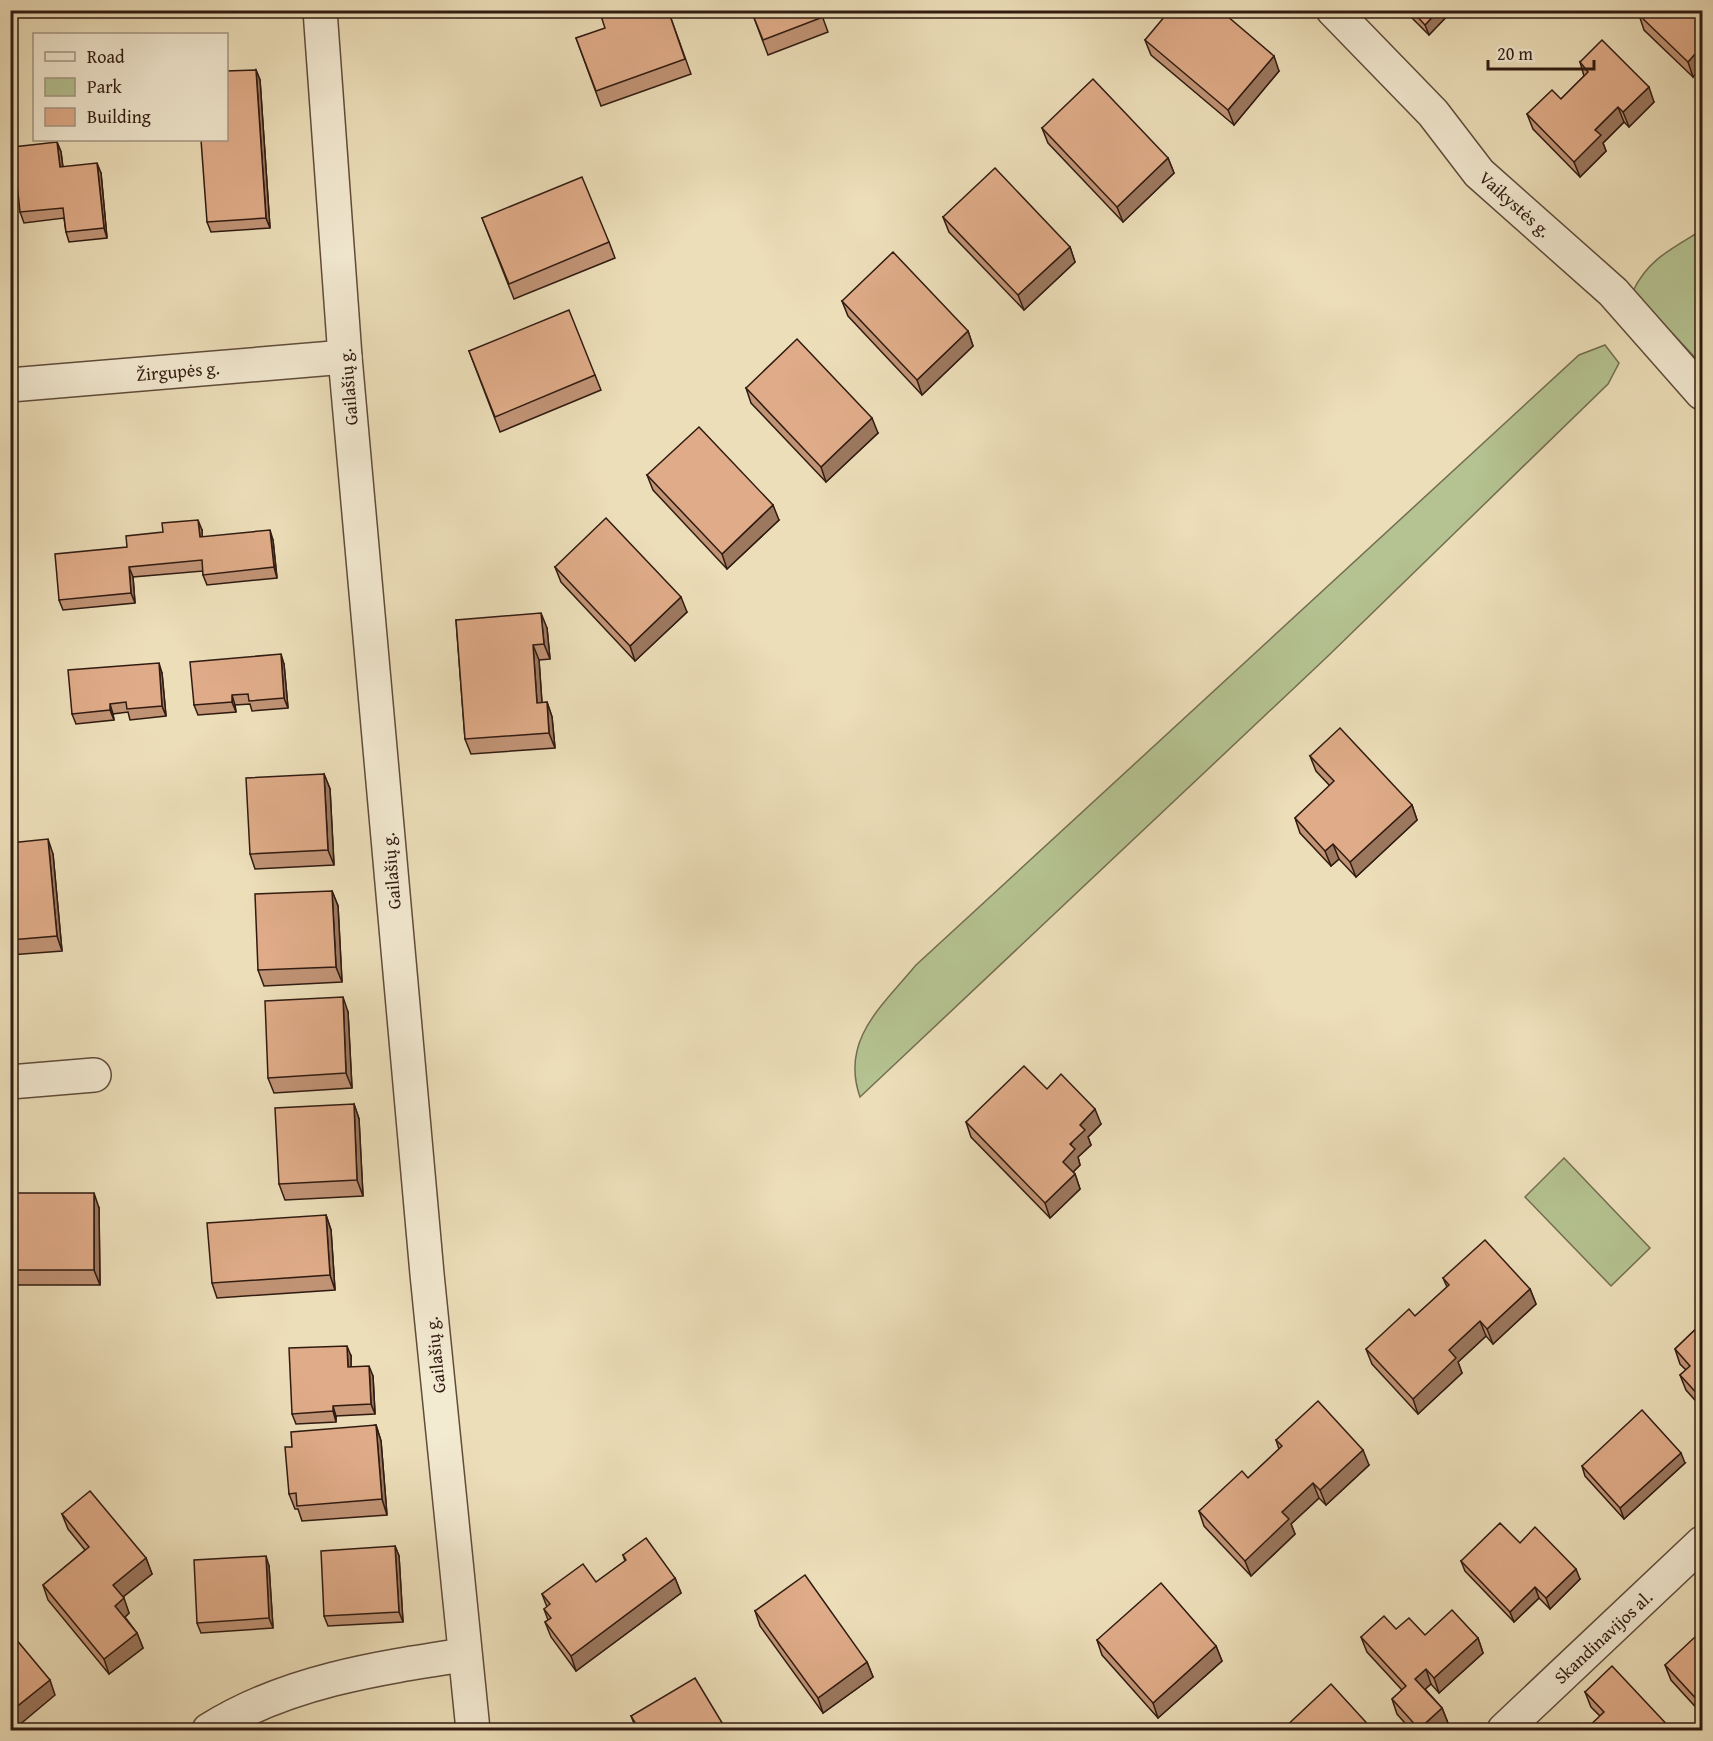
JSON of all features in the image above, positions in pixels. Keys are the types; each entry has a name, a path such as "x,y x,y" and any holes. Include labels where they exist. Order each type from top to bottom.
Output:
{"street":[{"name":"Gailašių g.","path":"320,10 345,357 427,1274 473,1731"},
{"name":"Vaikystės g.","path":"1333,10 1432,113 1479,173 1613,292 1702,393"},
{"name":"Žirgupės g.","path":"10,385 345,357"},
{"path":"10,1082 94,1075"},
{"name":"Skandinavijos al.","path":"1503,1731 1702,1542"},
{"path":"209,1731 223,1722 293,1692 366,1670 464,1655"}],"green space":[{"path":"1702,230 1702,365 1633,291 1654,262"},
{"path":"1605,345 1619,363 1608,384 1327,657 860,1097 855,1077 860,1041 878,1010 916,965 1579,355"},
{"path":"1564,1158 1650,1248 1611,1286 1525,1197"}],"building":[{"path":"599,10 668,10 685,59 596,91 576,38 605,28"},
{"path":"751,10 820,10 823,17 763,40"},
{"path":"1170,10 1220,10 1274,56 1228,110 1145,40"},
{"path":"1411,10 1439,10 1425,25"},
{"path":"1643,10 1702,10 1702,46 1688,62 1639,15"},
{"path":"1602,40 1649,87 1623,112 1618,107 1595,130 1601,135 1574,162 1527,114 1552,90 1561,99 1588,72 1580,62"},
{"path":"256,70 266,218 207,222 201,141 228,141 228,71"},
{"path":"1093,79 1168,158 1117,207 1042,128"},
{"path":"57,142 60,167 97,163 104,228 66,232 63,208 20,212 13,147"},
{"path":"995,168 1070,247 1018,295 943,217"},
{"path":"582,177 609,242 509,284 482,218"},
{"path":"893,252 968,331 917,380 842,301"},
{"path":"569,310 595,375 495,417 469,351"},
{"path":"797,339 872,418 821,467 746,388"},
{"path":"699,427 773,505 722,554 647,475"},
{"path":"606,518 681,597 630,646 555,567"},
{"path":"198,520 200,537 270,530 274,567 203,575 202,560 129,567 131,593 59,600 55,554 127,547 126,536 163,532 162,523"},
{"path":"541,613 544,644 533,645 537,703 547,702 549,733 465,739 456,620"},
{"path":"281,654 284,698 249,701 248,694 232,695 232,702 194,705 190,662"},
{"path":"159,663 162,706 127,709 126,702 110,704 110,710 72,714 68,670"},
{"path":"1340,728 1412,805 1350,862 1333,844 1325,851 1295,818 1334,781 1310,756"},
{"path":"324,774 328,850 250,854 246,778"},
{"path":"48,839 57,936 10,940 10,843"},
{"path":"332,891 336,967 258,970 255,894"},
{"path":"343,997 346,1073 268,1078 265,1001"},
{"path":"1024,1066 1047,1089 1061,1074 1095,1109 1080,1125 1085,1130 1070,1144 1075,1149 1063,1162 1075,1174 1045,1203 966,1122"},
{"path":"354,1104 357,1180 279,1184 275,1108"},
{"path":"11,1193 94,1193 94,1270 11,1270"},
{"path":"326,1215 330,1275 212,1283 207,1223"},
{"path":"1485,1240 1530,1289 1487,1329 1480,1321 1449,1350 1456,1358 1413,1399 1366,1349 1409,1309 1415,1316 1449,1285 1443,1278"},
{"path":"1702,1323 1702,1399 1680,1375 1690,1366 1675,1349"},
{"path":"347,1346 348,1367 369,1366 371,1404 333,1406 333,1411 292,1414 289,1348"},
{"path":"1318,1401 1363,1450 1320,1490 1313,1483 1282,1512 1289,1519 1245,1561 1199,1511 1242,1471 1248,1478 1282,1446 1276,1440"},
{"path":"1642,1410 1681,1453 1620,1508 1582,1466"},
{"path":"376,1425 382,1499 297,1506 296,1493 289,1494 285,1447 292,1447 291,1432"},
{"path":"90,1491 146,1558 113,1585 124,1598 115,1606 137,1633 104,1659 43,1585 89,1547 62,1514"},
{"path":"1500,1523 1520,1543 1535,1527 1576,1569 1546,1598 1535,1587 1510,1612 1461,1561"},
{"path":"646,1538 675,1578 571,1656 545,1622 551,1618 544,1609 550,1604 542,1594 583,1564 596,1582 626,1560 623,1555"},
{"path":"395,1546 399,1612 324,1616 321,1551"},
{"path":"266,1556 269,1618 197,1623 194,1560"},
{"path":"805,1575 867,1662 818,1698 755,1611"},
{"path":"1161,1583 1216,1646 1153,1703 1097,1640"},
{"path":"1452,1610 1478,1638 1434,1678 1426,1669 1415,1679 1442,1708 1419,1729 1392,1699 1406,1686 1361,1637 1384,1616 1396,1629 1409,1618 1425,1635"},
{"path":"10,1632 50,1680 10,1712"},
{"path":"1696,1636 1702,1644 1702,1705 1665,1665"},
{"path":"1612,1666 1673,1731 1584,1731 1604,1712 1585,1692"},
{"path":"695,1678 727,1731 640,1731 631,1716"},
{"path":"1331,1684 1374,1731 1281,1731"}]}
